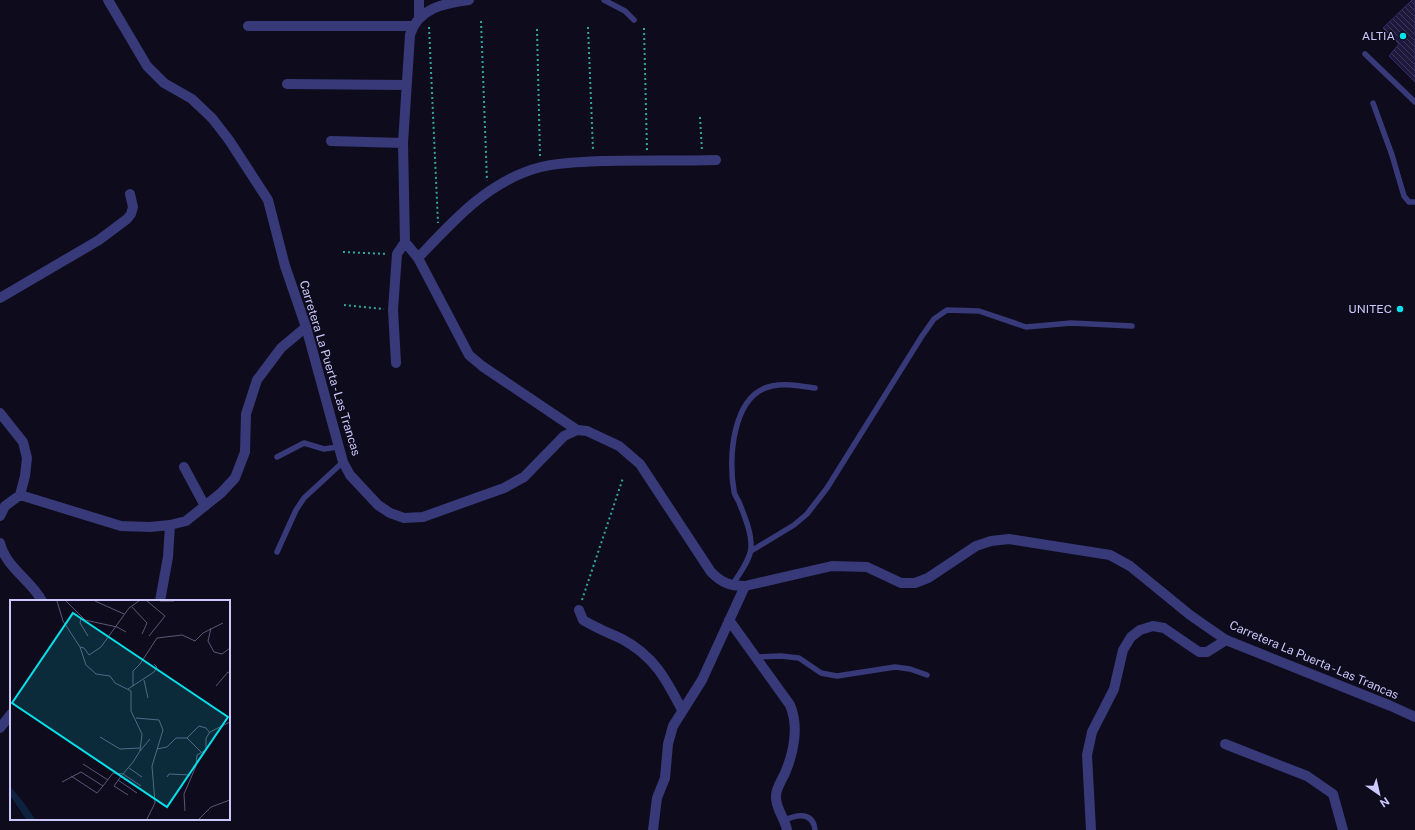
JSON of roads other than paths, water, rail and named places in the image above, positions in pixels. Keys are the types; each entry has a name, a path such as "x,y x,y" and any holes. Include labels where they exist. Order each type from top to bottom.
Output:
{"street":[{"name":"Carretera La Puerta - Las Trancas","path":"108,0 147,66 164,83 192,98 212,118 230,140 268,200 285,266 306,327 343,462 350,475 378,505 390,513 404,518 423,517 504,488 524,477 564,436 577,430"},
{"path":"396,363 393,310 397,254 405,242 403,143 406,85 410,35 416,21 419,0"},
{"path":"248,26 416,21 432,9 447,3 469,0"},
{"path":"287,84 406,85"},
{"path":"331,141 403,143"},
{"path":"418,258 465,209 488,192 541,166 594,162 716,160"},
{"path":"0,298 99,240 127,219 131,214 133,207 130,194"},
{"path":"405,242 418,258 469,355 482,366 577,430 601,436 631,454 640,464 711,572 721,582 732,586"},
{"path":"20,495 121,526 150,527 186,522 235,478 245,452 246,414 257,380 281,348 306,327"},
{"path":"0,413 23,442 27,458 26,476 20,495 5,506 0,516"},
{"path":"184,467 205,506"},
{"path":"160,600 168,557 170,525"},
{"name":"Carretera La Puerta - Las Trancas","path":"732,586 745,586 832,566 867,568 901,583 915,583 928,578 976,546 990,541 1009,540 1110,555 1130,566 1190,615 1226,640 1415,717"},
{"path":"0,543 2,550 17,572 36,592 41,600"},
{"path":"653,830 657,798 665,778 668,744 673,726 702,680 745,586"},
{"path":"579,610 584,620 623,640 651,659 663,674 682,710"},
{"path":"729,620 790,705 795,717 796,734 786,772 776,793 776,802 786,825"},
{"path":"1091,830 1087,755 1090,740 1092,732 1114,689 1123,650 1131,637 1140,630 1153,626 1164,628 1199,652 1206,652 1226,640"},
{"path":"0,728 10,715"},
{"path":"1225,744 1307,776 1333,794 1343,830"}],"lane":[{"path":"604,0 625,11 634,20"},
{"path":"1365,54 1415,102"},
{"path":"1373,103 1392,155 1404,196 1409,202 1415,202"},
{"path":"751,551 794,525 807,514 827,488 922,336 934,319 947,310 979,311 1026,327 1071,323 1132,326"},
{"path":"732,586 751,551 751,539 747,524 734,492 731,464 732,448 740,416 758,393 772,386 788,385 815,388"},
{"path":"277,457 304,443 324,449 338,447"},
{"path":"277,552 296,510 304,498 343,462"},
{"path":"756,657 781,656 799,658 821,673 837,676 895,667 910,668 927,675"},
{"path":"786,825 795,815 804,815 810,819 815,830"}],"place":[{"name":"ALTIA","path":"1403,36"},
{"name":"UNITEC","path":"1400,309"}]}
